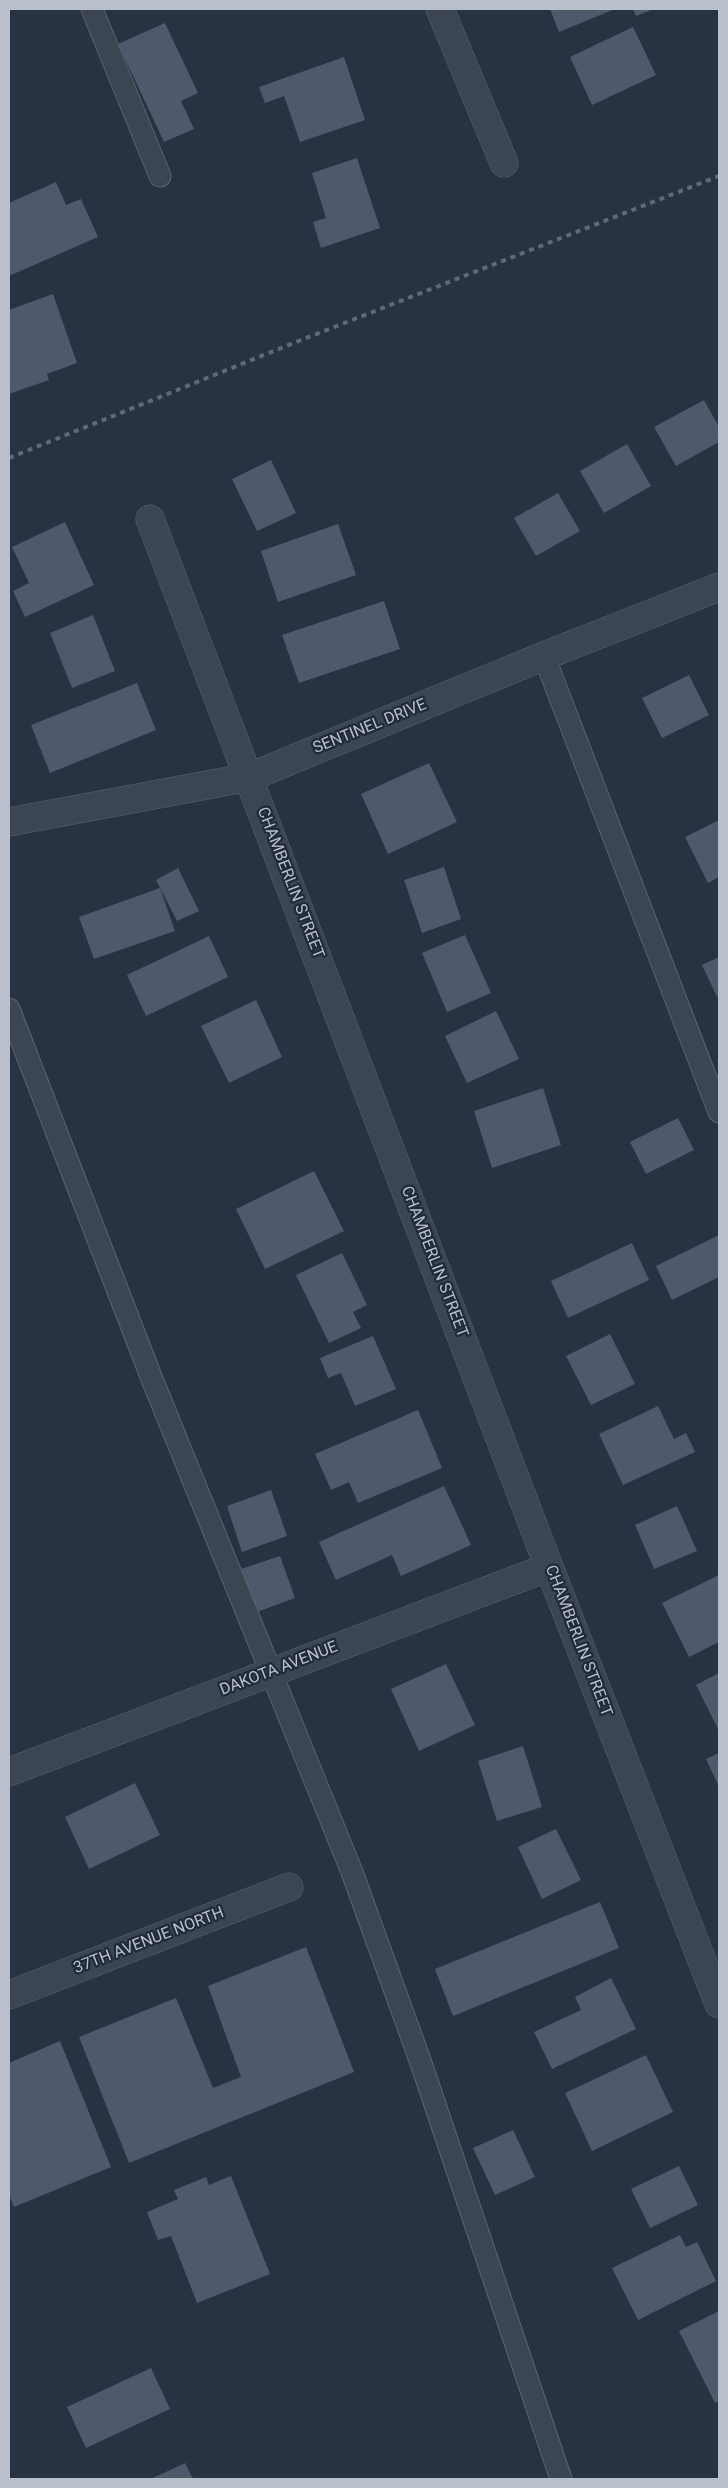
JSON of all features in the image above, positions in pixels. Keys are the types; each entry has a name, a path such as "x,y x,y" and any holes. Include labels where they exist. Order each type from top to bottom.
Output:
{"street":[{"path":"440,9 504,163"},
{"name":"CHAMBERLIN STREET","path":"150,519 250,776 549,1567 719,2004"},
{"name":"SENTINEL DRIVE","path":"9,822 250,776 719,587"},
{"name":"DAKOTA AVENUE","path":"9,1772 549,1567"},
{"name":"37TH AVENUE NORTH","path":"9,1996 289,1888"}],"lane":[{"path":"92,9 160,176"},
{"path":"544,656 719,1112"},
{"path":"9,1009 143,1356 352,1872 421,2063 561,2479"}],"building":[{"path":"550,9 615,9 559,32"},
{"path":"633,9 654,9 636,16"},
{"path":"165,23 198,93 181,101 194,129 164,142 118,44"},
{"path":"633,27 656,75 592,105 570,57"},
{"path":"344,57 365,120 300,142 284,96 265,103 259,87"},
{"path":"357,158 380,228 321,248 313,222 326,218 312,173"},
{"path":"56,182 66,205 81,199 98,237 9,276 9,203"},
{"path":"53,294 77,363 47,374 49,380 9,394 9,310"},
{"path":"704,400 719,427 719,442 676,466 654,427"},
{"path":"627,444 651,486 604,513 580,471"},
{"path":"271,460 296,513 257,531 232,479"},
{"path":"558,493 580,531 536,556 514,518"},
{"path":"65,522 94,585 25,617 13,591 29,583 12,547"},
{"path":"338,524 356,575 278,602 261,551"},
{"path":"384,601 400,649 299,683 282,635"},
{"path":"93,615 115,671 72,688 50,633"},
{"path":"689,675 709,715 662,738 642,698"},
{"path":"137,683 156,730 50,773 31,725"},
{"path":"429,763 457,822 388,854 361,794"},
{"path":"719,820 719,877 708,883 685,837"},
{"path":"444,867 461,919 422,933 404,880"},
{"path":"178,868 199,911 177,921 156,880"},
{"path":"160,888 175,931 94,959 79,917"},
{"path":"465,935 491,993 447,1012 422,953"},
{"path":"209,936 228,977 146,1016 127,975"},
{"path":"719,957 719,995 717,997 702,965"},
{"path":"256,1000 282,1057 229,1083 201,1026"},
{"path":"496,1011 519,1059 467,1083 445,1036"},
{"path":"543,1088 561,1145 492,1168 474,1111"},
{"path":"678,1118 694,1150 646,1174 630,1142"},
{"path":"314,1171 344,1231 265,1269 236,1209"},
{"path":"719,1235 719,1277 672,1300 656,1266"},
{"path":"632,1243 649,1280 568,1318 551,1281"},
{"path":"342,1253 367,1305 353,1312 361,1328 329,1343 296,1275"},
{"path":"610,1334 635,1384 591,1405 566,1356"},
{"path":"373,1336 396,1389 355,1406 341,1373 328,1378 320,1358"},
{"path":"658,1406 674,1439 686,1433 695,1452 623,1485 599,1434"},
{"path":"418,1410 442,1468 358,1503 349,1482 331,1490 315,1454"},
{"path":"444,1486 471,1545 401,1576 392,1555 336,1580 319,1542"},
{"path":"271,1490 287,1536 242,1552 227,1506"},
{"path":"677,1506 697,1551 654,1569 635,1525"},
{"path":"280,1556 295,1598 257,1612 241,1569"},
{"path":"719,1575 719,1642 689,1657 662,1603"},
{"path":"446,1664 475,1725 419,1751 391,1689"},
{"path":"719,1673 719,1731 696,1685"},
{"path":"523,1746 542,1807 497,1821 478,1761"},
{"path":"719,1753 719,1787 706,1759"},
{"path":"135,1783 160,1835 89,1869 65,1817"},
{"path":"556,1829 581,1880 542,1899 518,1847"},
{"path":"600,1902 619,1948 453,2016 435,1969"},
{"path":"306,1947 354,2072 129,2163 79,2037 176,1998 213,2088 241,2077 208,1986"},
{"path":"611,1978 636,2029 552,2069 534,2032 581,2010 575,1997"},
{"path":"60,2041 111,2167 14,2207 9,2195 9,2063"},
{"path":"646,2055 673,2112 592,2151 565,2093"},
{"path":"513,2130 535,2177 495,2195 473,2148"},
{"path":"679,2166 698,2205 650,2228 631,2189"},
{"path":"231,2176 270,2274 197,2303 171,2236 158,2240 147,2212 178,2199 174,2190 206,2177 209,2185"},
{"path":"680,2235 686,2247 697,2242 716,2281 638,2320 612,2268"},
{"path":"719,2311 719,2401 715,2403 679,2331"},
{"path":"151,2368 170,2409 86,2448 67,2407"},
{"path":"185,2463 193,2479 151,2479"}],"railway":[{"path":"9,458 296,342 719,176"}]}
